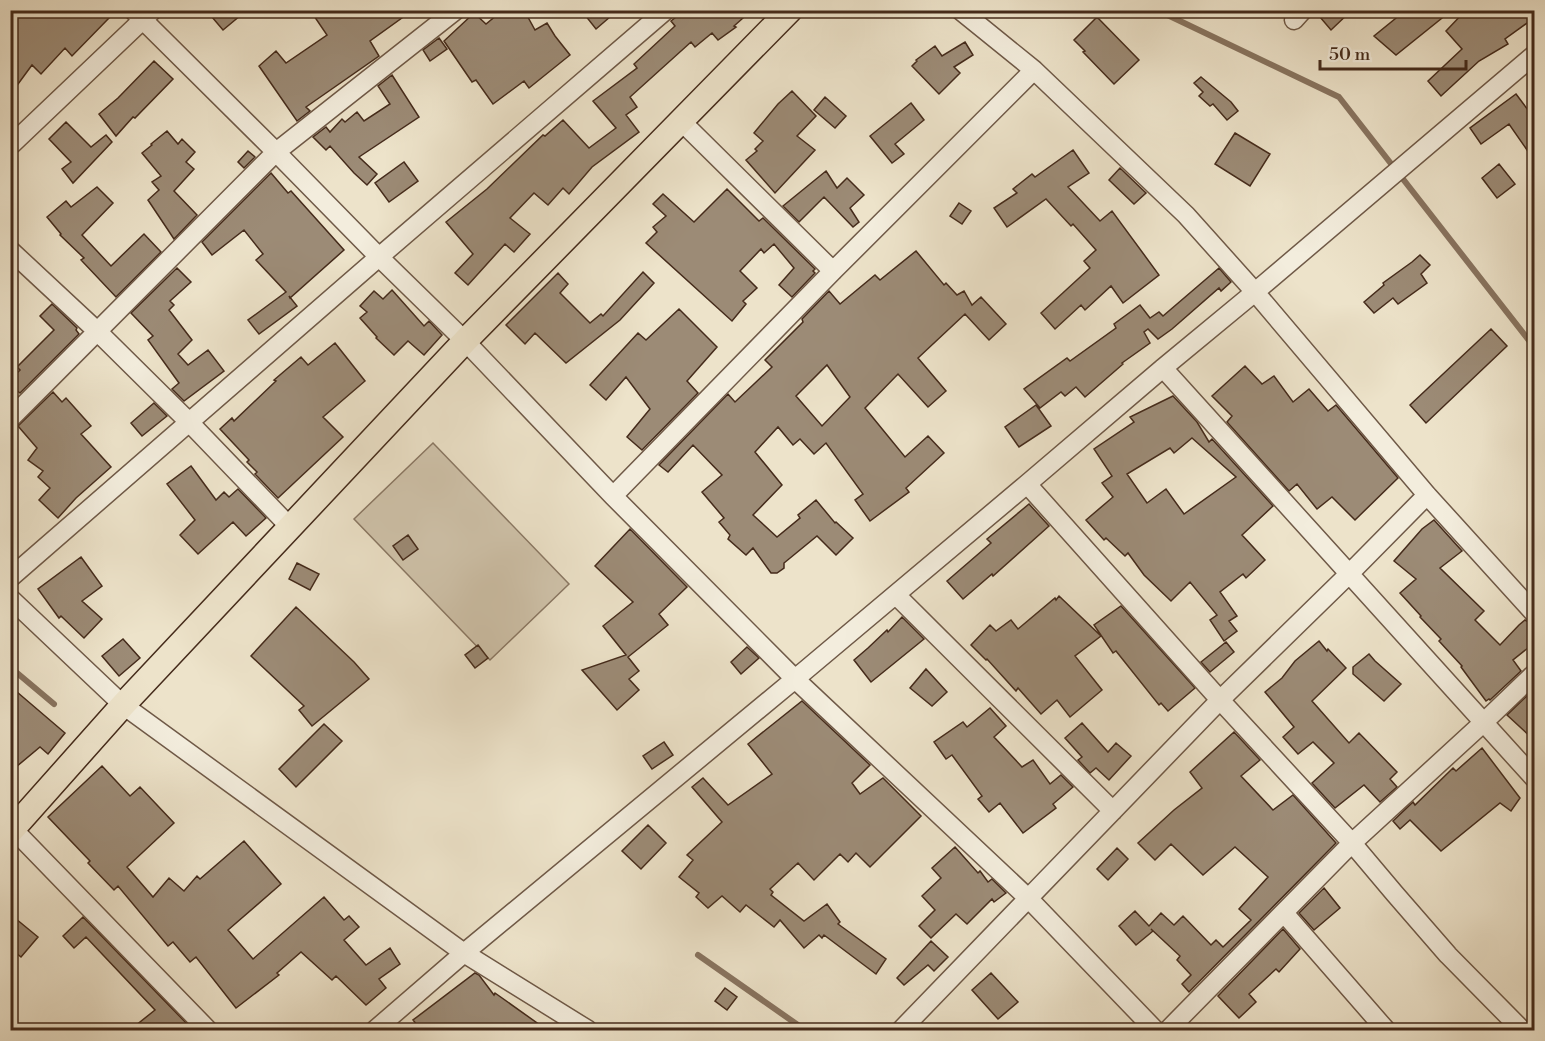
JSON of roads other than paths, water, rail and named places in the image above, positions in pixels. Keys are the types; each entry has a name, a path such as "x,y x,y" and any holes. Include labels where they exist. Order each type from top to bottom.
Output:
{"main road":[{"path":"11,829 123,705 465,341 790,10"}],"street":[{"path":"10,418 276,152 456,10"},
{"path":"10,578 666,10"},
{"path":"960,10 1034,70 1186,215 1256,292 1427,495 1534,613"},
{"path":"10,146 143,14 379,257 465,341 613,496 795,679 1029,899 1155,1030"},
{"path":"375,1030 464,953 896,595 1534,55"},
{"path":"613,496 1034,70"},
{"path":"681,121 833,271"},
{"path":"10,250 97,331 189,422 290,527"},
{"path":"1163,368 1534,778"},
{"path":"1027,484 1220,700 1352,843 1448,955 1522,1030"},
{"path":"901,1030 1220,700 1350,574 1427,495"},
{"path":"896,595 1113,811"},
{"path":"10,597 123,705 464,953 588,1030"},
{"path":"1168,1030 1352,843 1484,723 1534,674"},
{"path":"11,829 208,1030"},
{"path":"1284,913 1386,1030"},
{"path":"1531,1030 1534,1026"}],"waterway":[{"path":"1157,10 1339,97 1534,347"},
{"path":"10,667 54,704"},
{"path":"698,955 805,1030"}]}
